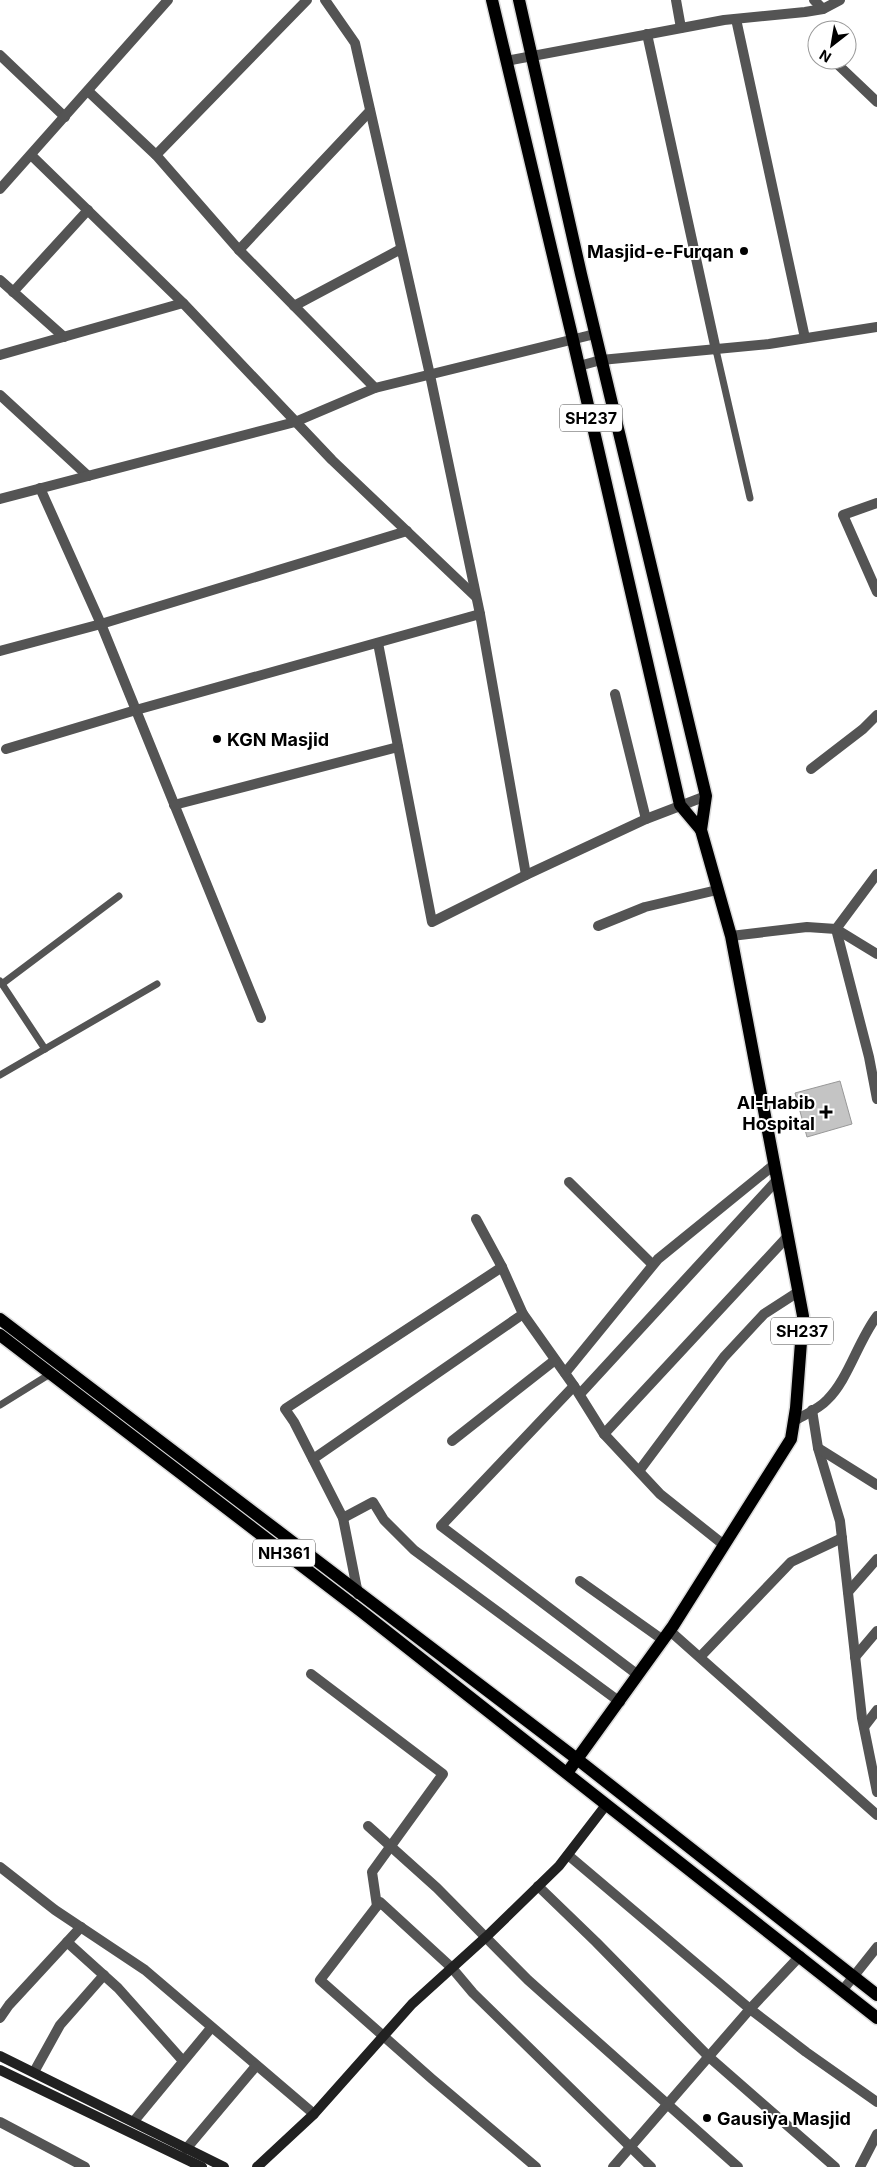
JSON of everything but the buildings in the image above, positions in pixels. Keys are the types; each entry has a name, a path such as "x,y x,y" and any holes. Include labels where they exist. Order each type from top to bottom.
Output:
{"main road":[{"name":"SH237","path":"492,0 573,340 680,805 701,830"},
{"name":"SH237","path":"519,0 601,360 706,796 701,830 731,936 803,1316 791,1439 666,1635 620,1702 567,1773"},
{"path":"0,1319 577,1759 877,1994"},
{"name":"NH361","path":"0,1335 362,1612 567,1773"},
{"path":"567,1773 877,2018"},
{"path":"257,2167 314,2114 412,2004 486,1938 568,1855 606,1805"},
{"path":"0,2056 224,2167"},
{"path":"0,2070 202,2167"}],"street":[{"path":"0,189 168,0"},
{"path":"156,155 307,0"},
{"path":"326,0 355,43 430,375 480,614 526,875"},
{"path":"676,0 681,28"},
{"path":"814,0 823,9"},
{"path":"506,61 736,18 823,9 840,0"},
{"path":"736,18 805,338"},
{"path":"647,34 716,350"},
{"path":"2,61 65,117"},
{"path":"843,70 877,102"},
{"path":"88,91 156,155 239,250 375,388"},
{"path":"239,250 370,111"},
{"path":"31,156 183,303 332,460 476,597"},
{"path":"13,292 88,210"},
{"path":"294,306 401,249"},
{"path":"0,280 64,337"},
{"path":"0,355 183,303"},
{"path":"579,366 601,360 716,350 877,327"},
{"path":"0,499 295,422 375,388 595,334"},
{"path":"0,395 88,476"},
{"path":"40,488 101,624 261,1018"},
{"path":"876,588 843,515 877,504"},
{"path":"0,651 101,624 407,531"},
{"path":"6,749 136,710 480,614"},
{"path":"378,644 432,922 526,875 646,819 706,796"},
{"path":"615,694 646,819"},
{"path":"811,770 863,729 877,715"},
{"path":"174,805 398,747"},
{"path":"836,929 877,875"},
{"path":"598,926 645,907 717,890"},
{"path":"731,936 807,927 836,929 877,954"},
{"path":"836,929 869,1057 877,1099"},
{"path":"565,1373 652,1264 669,1248 774,1164"},
{"path":"638,1675 441,1526 577,1390 778,1180"},
{"path":"569,1182 652,1264"},
{"path":"476,1219 502,1267 523,1314 577,1390 604,1434 660,1494 724,1545"},
{"path":"604,1434 788,1236"},
{"path":"362,1612 342,1518 294,1422 285,1409 502,1267"},
{"path":"639,1471 724,1357 764,1314 798,1292"},
{"path":"313,1459 523,1314"},
{"path":"794,1421 826,1401 837,1387 868,1328 877,1316"},
{"path":"452,1441 555,1360"},
{"path":"812,1410 818,1448 840,1521 864,1728 875,1772 877,1792"},
{"path":"818,1448 877,1485"},
{"path":"342,1518 373,1502 384,1520 414,1550 620,1702"},
{"path":"700,1657 791,1562 842,1538"},
{"path":"848,1592 877,1559"},
{"path":"580,1581 700,1657 877,1815"},
{"path":"855,1657 877,1631"},
{"path":"311,1674 442,1774 372,1872 377,1906"},
{"path":"864,1728 877,1710"},
{"path":"368,1826 437,1888 528,1980 738,2167"},
{"path":"568,1855 750,2009 806,2052 877,2102"},
{"path":"0,1867 55,1910 145,1970 314,2114"},
{"path":"538,1886 610,1956 709,2058 835,2167"},
{"path":"536,2167 432,2079 320,1980 380,1902 452,1968 473,1993 651,2167"},
{"path":"0,2018 9,2005 81,1927"},
{"path":"68,1942 104,1975 183,2061"},
{"path":"842,1991 877,1947"},
{"path":"613,2167 750,2009 800,1956"},
{"path":"34,2072 60,2024 104,1975"},
{"path":"0,1998 9,2005"},
{"path":"134,2121 211,2028"},
{"path":"186,2149 256,2066"},
{"path":"0,2122 85,2167"},
{"path":"860,2167 877,2134"}],"lane":[{"path":"716,350 750,498"},
{"path":"45,1049 1,982 119,896"},
{"path":"0,1075 157,984"},
{"path":"0,1405 50,1374"}],"place":[{"name":"Masjid-e-Furqan","path":"744,251"},
{"name":"KGN Masjid","path":"217,739"},
{"name":"Al-Habib Hospital","path":"826,1112"},
{"name":"Gausiya Masjid","path":"707,2118"}]}
